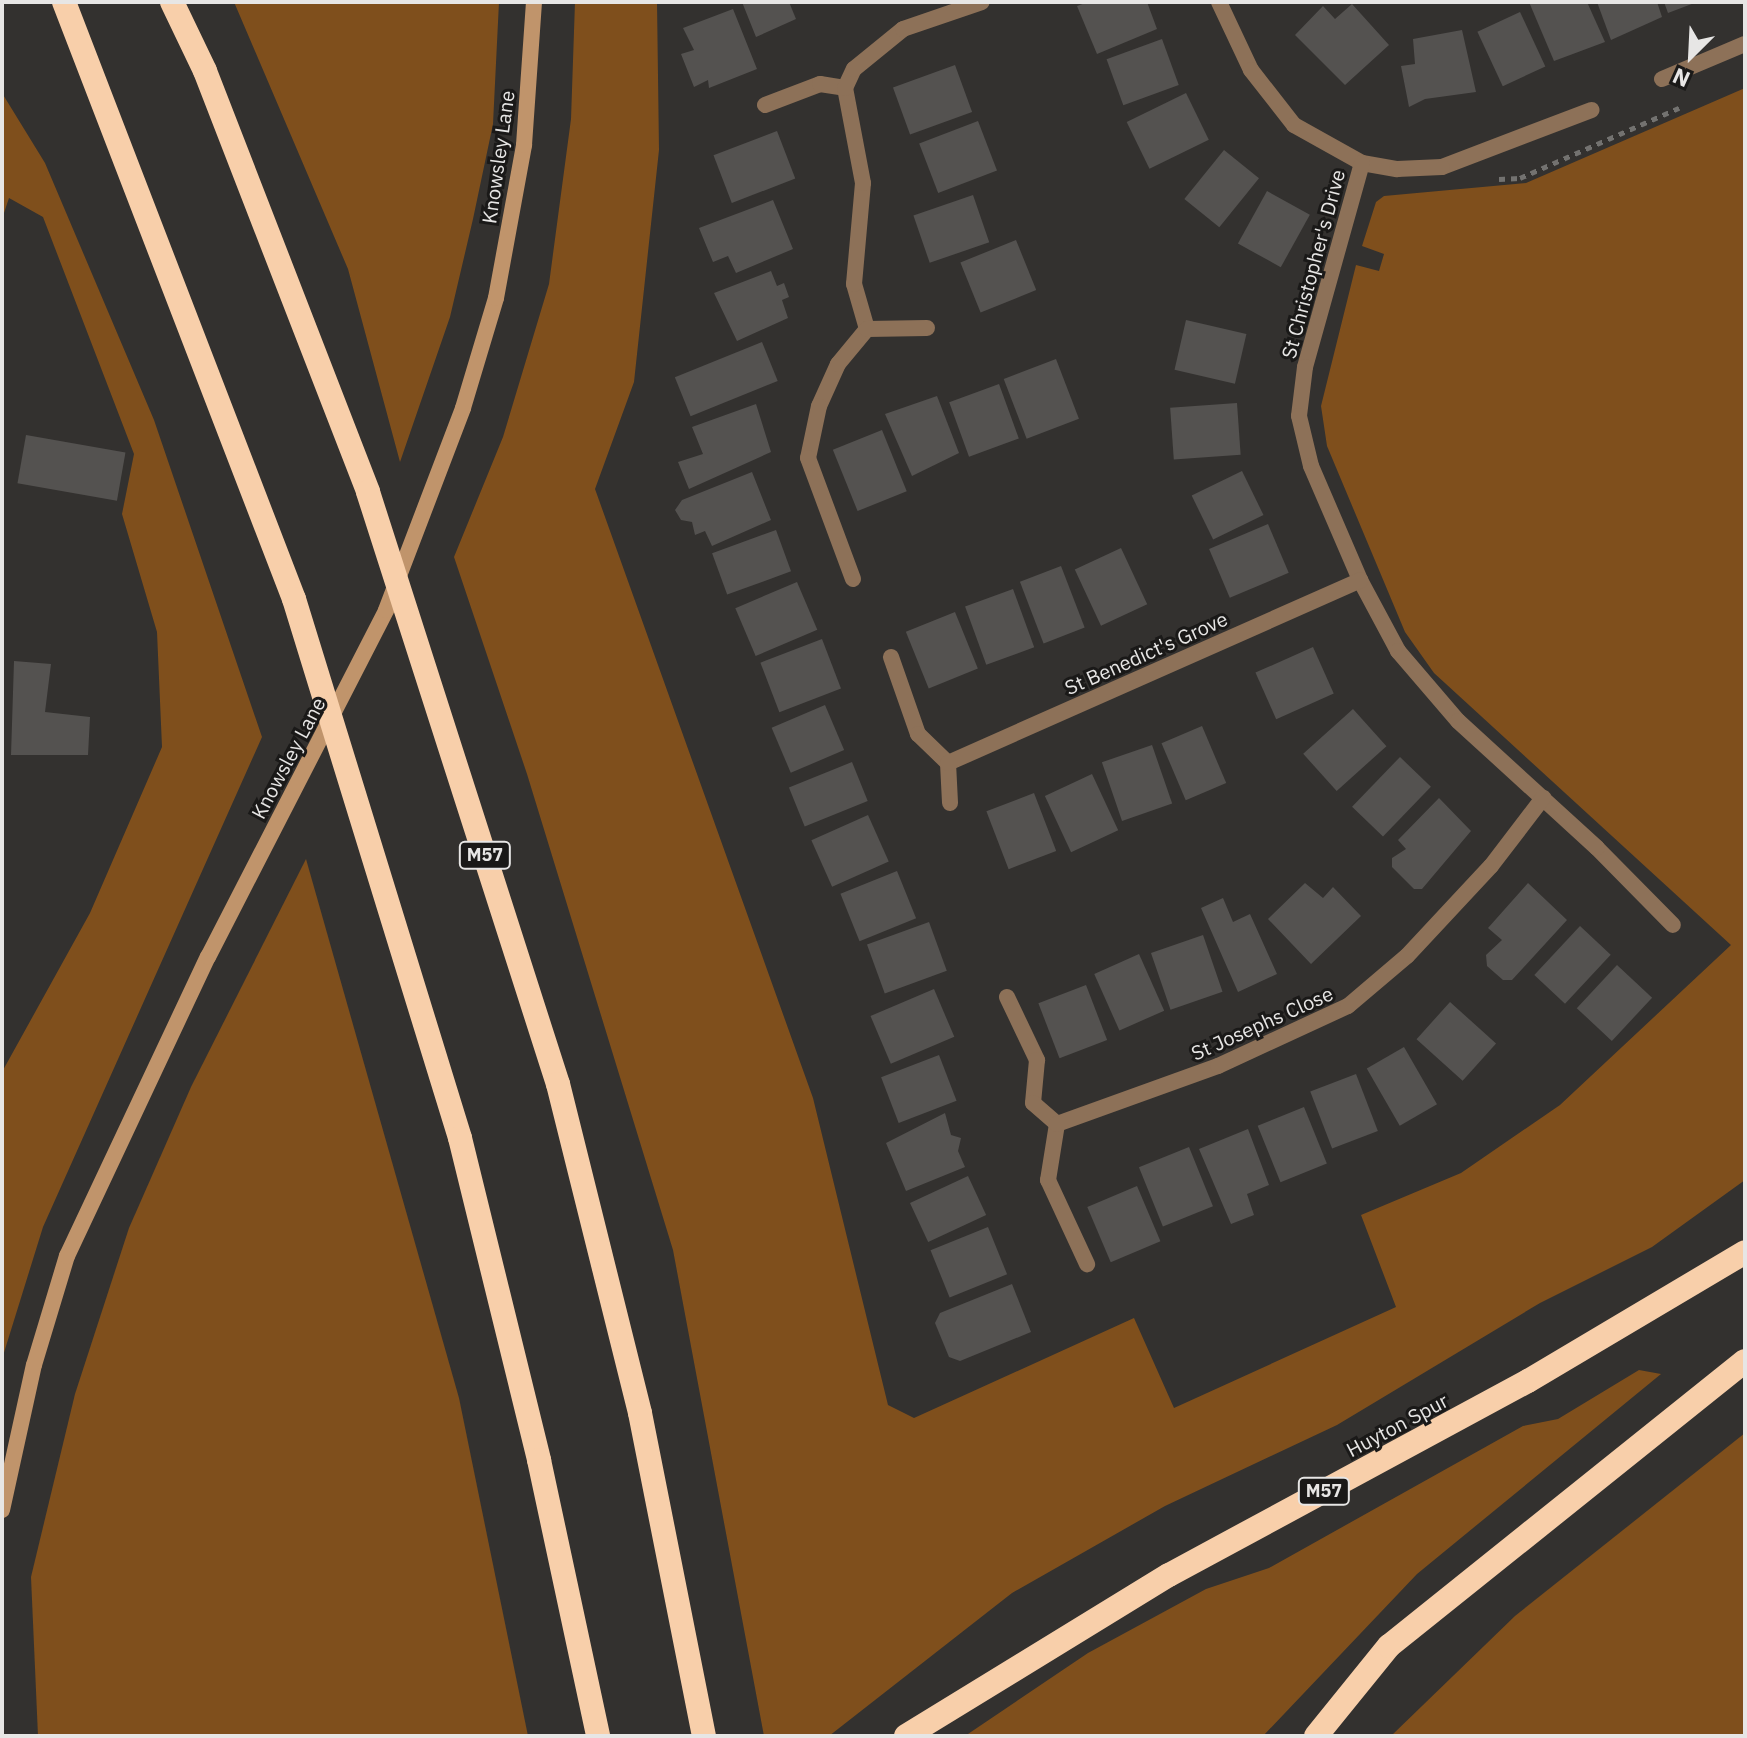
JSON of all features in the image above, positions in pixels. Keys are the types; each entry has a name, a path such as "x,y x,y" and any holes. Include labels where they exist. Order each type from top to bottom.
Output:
{"highway":[{"path":"64,2 294,599 455,1123 539,1460 598,1736"},
{"name":"M57","path":"172,2 205,71 368,492 558,1084 640,1413 704,1736"},
{"name":"Huyton Spur","path":"906,1736 1169,1575 1528,1381 1745,1252"},
{"path":"1316,1736 1389,1646 1745,1361"}],"main road":[{"name":"Knowsley Lane","path":"2,1510 34,1365 67,1256 208,957 386,610 463,408 496,298 524,145 534,2"}],"street":[{"path":"867,329 854,284 863,183 845,88 854,69 903,29 982,2"},
{"name":"St Christopher's Drive","path":"1219,2 1251,70 1294,125 1362,163 1397,169 1442,167 1591,110"},
{"path":"1662,79 1745,44"},
{"path":"765,105 820,84 845,88"},
{"name":"St Christopher's Drive","path":"1362,163 1305,367 1299,416 1311,466 1360,580 1398,651 1458,721 1597,848 1673,925"},
{"path":"853,579 808,458 819,406 838,364 867,329 927,328"},
{"name":"St Benedict's Grove","path":"948,763 1360,580"},
{"path":"891,657 918,734 948,763 950,803"},
{"name":"St Josephs Close","path":"1057,1124 1218,1066 1348,1006 1418,945 1491,866 1543,798"},
{"path":"1007,997 1037,1060 1033,1103 1057,1124 1048,1180 1087,1264"}],"shaded area":[{"path":"234,2 499,2 493,124 473,219 450,317 400,462 348,269"},
{"path":"575,2 657,2 659,150 634,382 595,489 813,1098 888,1405 914,1418 1134,1318 1174,1408 1396,1307 1361,1215 1461,1173 1560,1105 1731,945 1434,673 1405,632 1327,446 1321,406 1356,265 1379,271 1384,254 1362,246 1376,202 1384,196 1526,183 1745,88 1745,1180 1652,1247 1540,1303 1337,1425 1165,1506 1012,1593 829,1736 764,1736 673,1250 527,774 454,557 503,437 549,284 571,119"},
{"path":"2,93 45,163 154,420 262,737 43,1227 2,1359 2,1072 90,913 162,747 157,632 122,514 134,454 43,217 9,198 2,219"},
{"path":"306,859 459,1398 528,1736 38,1736 31,1577 75,1394 129,1228 191,1087"},
{"path":"1639,1370 1661,1374 1417,1574 1263,1736 965,1736 1088,1653 1206,1589 1269,1568 1523,1426 1558,1419"},
{"path":"1745,1433 1745,1736 1391,1736 1515,1616"}],"building":[{"path":"742,2 789,2 796,19 756,37"},
{"path":"1088,2 1147,2 1157,29 1097,54 1077,6"},
{"path":"1529,2 1587,2 1605,42 1554,61"},
{"path":"1597,2 1657,2 1662,17 1611,40"},
{"path":"1664,2 1697,2 1668,13"},
{"path":"1352,4 1389,45 1345,85 1295,35 1323,6 1335,19"},
{"path":"733,9 757,69 709,88 708,80 694,87 681,54 694,50 683,28"},
{"path":"1520,12 1545,66 1503,86 1477,32"},
{"path":"1462,30 1476,92 1425,99 1409,107 1401,66 1415,64 1413,39"},
{"path":"1162,39 1179,85 1123,105 1107,59"},
{"path":"955,65 972,112 910,135 893,88"},
{"path":"1186,93 1209,140 1149,169 1127,122"},
{"path":"978,121 997,170 938,193 919,144"},
{"path":"777,131 795,179 732,203 714,155"},
{"path":"1224,150 1259,178 1219,227 1184,199"},
{"path":"1267,191 1310,215 1281,267 1238,243"},
{"path":"973,195 989,242 930,263 913,216"},
{"path":"773,200 793,249 736,273 728,256 713,262 699,228"},
{"path":"1016,240 1036,290 981,313 960,262"},
{"path":"771,271 777,286 784,283 789,297 782,300 788,318 737,341 714,293"},
{"path":"1186,320 1246,334 1235,384 1175,370"},
{"path":"762,342 778,381 691,416 675,377"},
{"path":"1056,359 1079,419 1027,439 1004,379"},
{"path":"999,384 1019,439 969,457 949,402"},
{"path":"937,396 959,453 912,476 885,414"},
{"path":"1237,403 1241,455 1174,460 1170,408"},
{"path":"756,404 771,452 689,489 678,462 703,454 692,427"},
{"path":"882,430 907,491 858,511 833,450"},
{"path":"26,435 125,453 117,501 17,483"},
{"path":"1242,471 1263,515 1213,540 1192,496"},
{"path":"752,472 771,520 712,546 705,531 695,535 692,522 681,520 675,510 682,500"},
{"path":"1268,524 1289,573 1230,598 1209,549"},
{"path":"776,530 791,571 727,595 712,553"},
{"path":"1121,548 1147,604 1101,626 1075,570"},
{"path":"1061,566 1085,628 1044,643 1020,582"},
{"path":"797,582 817,630 756,656 735,608"},
{"path":"1013,589 1034,647 986,665 965,606"},
{"path":"955,612 978,669 929,688 906,632"},
{"path":"822,639 841,688 779,712 760,663"},
{"path":"1313,647 1334,694 1276,719 1255,673"},
{"path":"14,661 51,664 45,712 90,717 88,755 11,755"},
{"path":"825,705 844,750 791,773 772,728"},
{"path":"1353,709 1386,746 1337,791 1303,754"},
{"path":"1202,726 1226,783 1186,800 1161,743"},
{"path":"1152,745 1172,804 1122,821 1102,762"},
{"path":"1400,757 1431,787 1383,837 1352,807"},
{"path":"852,762 868,801 805,826 789,787"},
{"path":"1092,774 1118,830 1071,852 1045,796"},
{"path":"1034,793 1056,851 1009,869 986,811"},
{"path":"1439,798 1471,831 1422,889 1414,889 1392,867 1392,858 1406,849 1398,840"},
{"path":"868,815 889,862 832,887 811,840"},
{"path":"897,871 916,918 860,941 840,894"},
{"path":"1305,883 1323,898 1333,887 1361,916 1311,964 1268,919"},
{"path":"1528,883 1567,920 1512,980 1503,980 1487,966 1486,955 1502,940 1488,928"},
{"path":"1223,898 1233,922 1250,914 1277,974 1238,992 1201,908"},
{"path":"929,922 947,971 885,993 867,945"},
{"path":"1580,926 1611,955 1565,1004 1534,975"},
{"path":"1203,935 1223,992 1171,1010 1151,953"},
{"path":"1139,954 1164,1011 1119,1031 1094,974"},
{"path":"1617,965 1652,998 1612,1041 1577,1008"},
{"path":"1086,985 1107,1040 1060,1058 1038,1003"},
{"path":"934,989 954,1037 891,1064 870,1016"},
{"path":"1450,1002 1496,1043 1463,1081 1417,1039"},
{"path":"1404,1047 1437,1104 1400,1126 1367,1068"},
{"path":"939,1055 957,1101 899,1123 881,1077"},
{"path":"1356,1074 1378,1131 1332,1149 1310,1092"},
{"path":"1304,1107 1327,1164 1280,1182 1258,1126"},
{"path":"945,1113 951,1135 961,1138 958,1151 965,1167 906,1191 886,1143"},
{"path":"1248,1129 1269,1185 1247,1194 1254,1215 1231,1224 1199,1149"},
{"path":"1189,1147 1213,1206 1163,1227 1139,1167"},
{"path":"968,1176 986,1215 928,1242 910,1203"},
{"path":"1137,1186 1160,1241 1111,1262 1087,1207"},
{"path":"988,1227 1007,1274 950,1298 931,1250"},
{"path":"1012,1284 1031,1332 960,1361 949,1357 935,1323 940,1313"}]}
